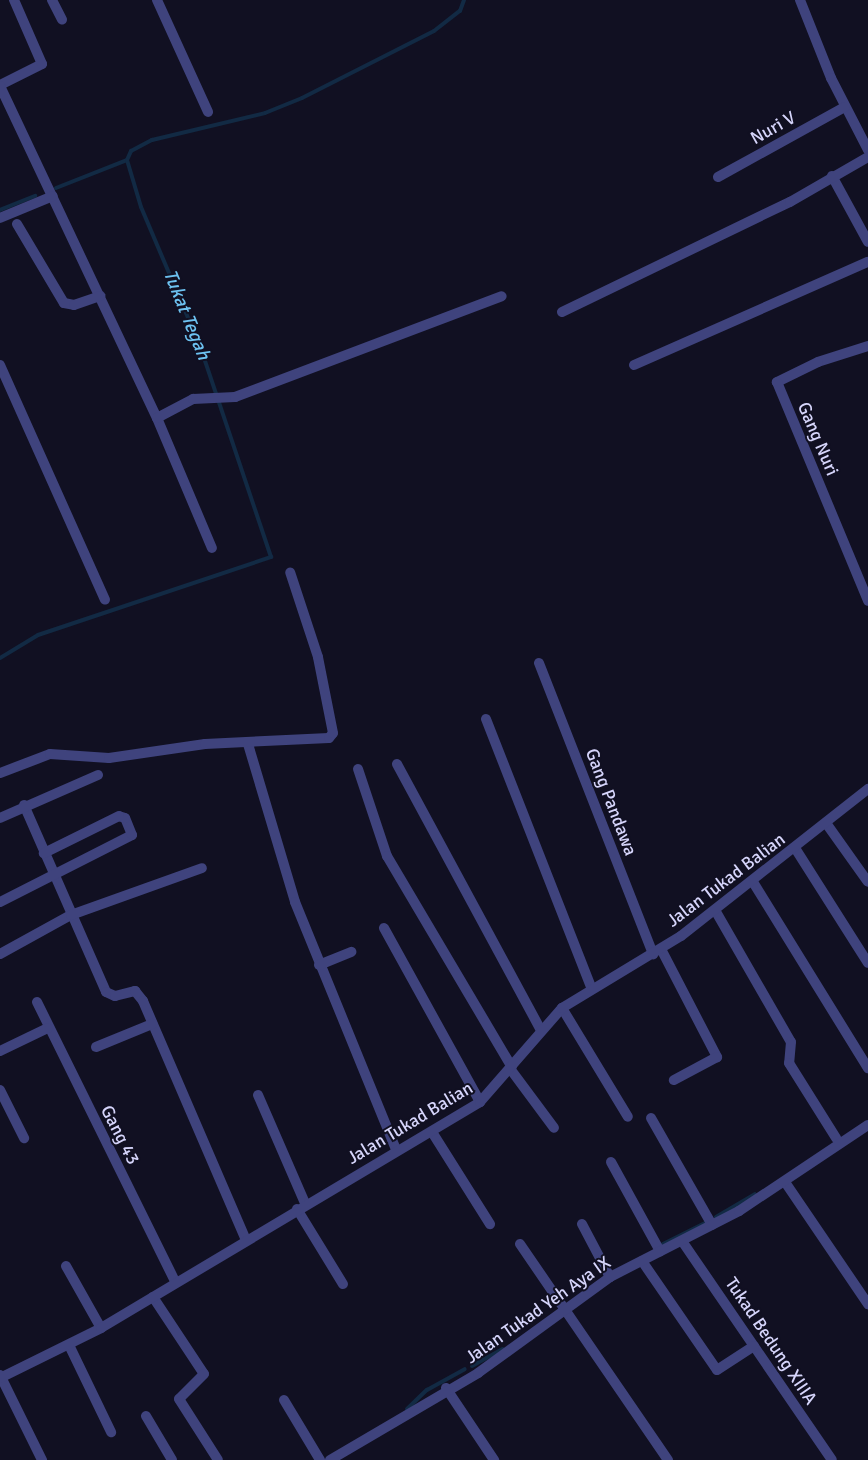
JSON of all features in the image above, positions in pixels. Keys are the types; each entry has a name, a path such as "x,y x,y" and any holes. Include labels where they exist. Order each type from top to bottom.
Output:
{"street":[{"path":"14,0 42,64 0,85 157,418 212,548"},
{"path":"52,0 62,20"},
{"path":"157,0 208,112"},
{"path":"800,0 845,107 868,150"},
{"name":"Nuri V","path":"718,177 845,107"},
{"path":"562,312 790,202 832,176 868,157"},
{"path":"832,176 866,235"},
{"path":"0,218 53,196"},
{"path":"17,224 64,303 74,305 100,296"},
{"path":"634,365 868,262"},
{"path":"157,418 209,395 236,397 502,296"},
{"name":"Gang Nuri","path":"868,346 818,362 777,382 868,601"},
{"path":"0,365 105,600"},
{"path":"0,773 50,754 109,758 204,744 324,741 334,733 314,641 290,572"},
{"name":"Gang Pandawa","path":"539,663 657,951 717,1056 674,1080"},
{"path":"486,719 591,987"},
{"path":"248,744 295,902 319,965 396,1150"},
{"path":"397,764 540,1029"},
{"path":"358,769 387,856 511,1068 554,1128"},
{"path":"0,818 24,805 98,775"},
{"name":"Jalan Tukad Balian","path":"0,1377 101,1328 301,1206 396,1150 432,1132 480,1102 511,1068 540,1029 562,1008 591,987 657,951 752,882 868,789"},
{"path":"24,805 106,992 115,996 137,992 246,1240"},
{"path":"0,902 52,872 128,840 132,835 125,818 119,816 44,853"},
{"path":"826,823 868,882"},
{"path":"795,848 868,963"},
{"path":"0,954 71,915 202,868"},
{"path":"752,882 868,1068"},
{"path":"714,910 791,1042 788,1063 836,1138"},
{"path":"384,928 480,1102"},
{"path":"319,965 352,952"},
{"name":"Gang 43","path":"36,1002 176,1283"},
{"path":"562,1008 628,1117"},
{"path":"96,1047 152,1024"},
{"path":"0,1051 48,1028"},
{"path":"0,1090 24,1138"},
{"path":"258,1096 301,1206 343,1284"},
{"path":"651,1118 712,1225"},
{"name":"Jalan Tukad Yeh Aya IX","path":"330,1460 383,1432 446,1388 478,1373 609,1274 682,1241 712,1225 786,1182 868,1125"},
{"path":"432,1132 490,1224"},
{"path":"611,1162 660,1251"},
{"path":"786,1182 868,1304"},
{"path":"582,1224 609,1274"},
{"name":"Tukad Bedung XIIIA","path":"682,1241 832,1460"},
{"path":"520,1244 563,1310 668,1460"},
{"path":"642,1260 716,1370 754,1346"},
{"path":"66,1266 101,1328"},
{"path":"153,1297 204,1374 179,1399 218,1460"},
{"path":"69,1345 111,1432"},
{"path":"0,1377 42,1460"},
{"path":"446,1388 494,1460"},
{"path":"284,1400 320,1460"},
{"path":"146,1416 172,1460"}],"waterway":[{"name":"Tukat Tegah","path":"0,658 38,635 271,557 200,346 141,207 127,160 131,151 152,140 265,113 302,98 434,31 460,11 464,0"},
{"path":"56,188 127,160"},
{"path":"0,210 35,196"},
{"path":"716,1217 755,1194"},
{"path":"663,1244 705,1223"},
{"path":"472,1366 503,1349"},
{"path":"407,1409 427,1390 465,1369"}]}
